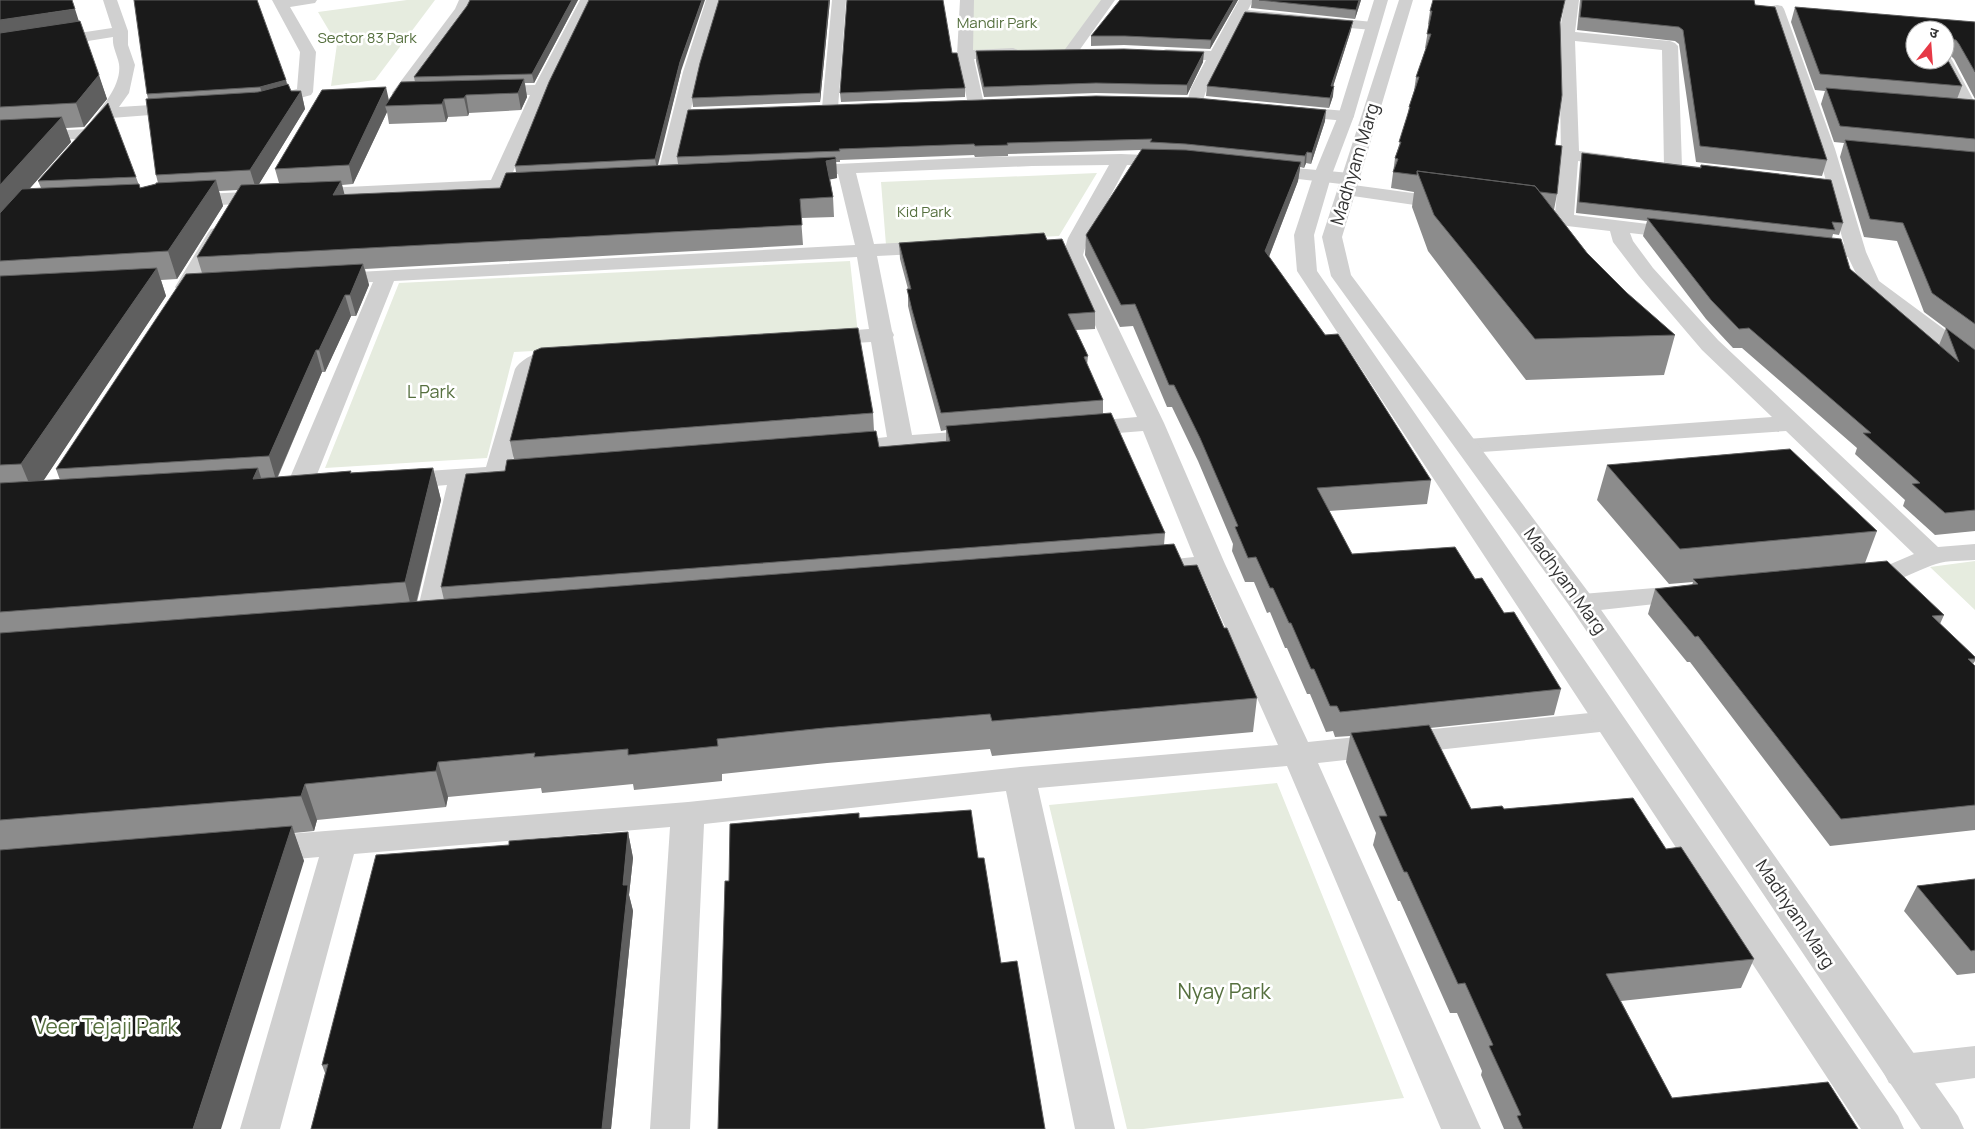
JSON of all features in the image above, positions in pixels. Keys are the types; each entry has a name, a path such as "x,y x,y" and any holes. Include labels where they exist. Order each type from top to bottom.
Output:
{"street":[{"path":"77,149 108,113 120,93 127,66 120,45 121,31 110,0"},
{"path":"305,92 308,52 280,2 310,0"},
{"path":"400,93 462,10 466,0"},
{"path":"498,185 541,90 587,0"},
{"path":"646,177 675,176 680,114 713,0"},
{"path":"830,108 839,0"},
{"path":"967,0 965,55 976,104"},
{"path":"1071,52 1108,0"},
{"path":"1195,102 1199,88 1246,0"},
{"name":"Madhyam Marg","path":"1381,0 1346,116 1322,177 1304,235 1307,271 1884,1129"},
{"name":"Madhyam Marg","path":"1406,0 1332,237 1341,276 1582,603 1944,1129"},
{"path":"1564,220 1570,155 1567,36 1572,0"},
{"path":"1796,11 1772,9 1808,96 1826,149 1835,186 1856,252 1870,284 1975,363"},
{"path":"1239,14 1373,26"},
{"path":"0,50 121,31"},
{"path":"1567,36 1670,46 1673,167"},
{"path":"1051,53 1088,52"},
{"path":"965,55 1032,53"},
{"path":"1152,54 1217,56"},
{"path":"1951,108 1972,110 1955,70"},
{"path":"476,92 541,90"},
{"path":"244,104 263,103 305,92 324,95"},
{"path":"381,94 419,93"},
{"path":"1808,96 1828,97"},
{"path":"1175,102 1213,104"},
{"path":"956,105 994,103"},
{"path":"108,113 195,107"},
{"path":"810,109 850,108"},
{"path":"1275,110 1346,116"},
{"path":"680,114 740,112"},
{"path":"0,138 89,134"},
{"path":"1826,149 1846,151"},
{"path":"1570,155 1636,163"},
{"path":"1121,159 1068,239 1073,255 1152,422 1211,564 1298,754 1461,1129"},
{"path":"778,171 1121,159 1185,162"},
{"path":"1654,165 1692,170"},
{"path":"1244,168 1322,177 1348,185 1465,206"},
{"path":"846,169 866,251 901,444"},
{"path":"263,197 273,180"},
{"path":"162,202 557,182"},
{"path":"1816,183 1835,186"},
{"path":"221,284 175,293 239,198"},
{"path":"1505,212 1697,235"},
{"path":"1618,226 1623,242 1710,345 1932,556"},
{"path":"1786,244 1856,252"},
{"path":"308,279 952,246"},
{"path":"328,485 289,487 386,275"},
{"path":"803,340 882,335"},
{"path":"496,475 526,369 548,356 584,351"},
{"path":"1056,431 1152,422"},
{"path":"1467,446 1793,423"},
{"path":"822,450 1007,435"},
{"path":"375,482 526,473"},
{"path":"428,625 461,478"},
{"path":"1834,580 1901,584 1932,556 1975,552"},
{"path":"1122,571 1211,564"},
{"path":"1582,603 1718,590"},
{"path":"398,627 456,622"},
{"path":"233,852 688,814 1020,778 1298,754 1609,721"},
{"path":"1020,778 1095,1129"},
{"path":"670,1129 688,814"},
{"path":"260,1129 340,843"},
{"path":"1903,1071 1975,1062"}],"green space":[{"name":"Sector 83 Park","path":"407,0 435,0 375,80 331,86 337,44 318,12"},
{"name":"Mandir Park","path":"967,0 1104,0 1071,52 965,55"},
{"name":"Kid Park","path":"1097,173 1059,236 886,245 881,182"},
{"name":"L Park","path":"850,261 858,334 514,352 487,458 325,468 399,283"},
{"path":"1975,561 1975,610 1930,567"},
{"name":"Nyay Park","path":"1277,783 1404,1098 1143,1129 1127,1129 1049,805"}],"building":[{"path":"0,0 72,0 75,9 0,20"},
{"path":"134,0 257,0 286,80 260,87 147,94"},
{"path":"470,0 572,0 532,74 414,77"},
{"path":"589,0 702,0 680,62 655,159 515,166 549,82"},
{"path":"719,0 829,0 820,93 692,98 700,63"},
{"path":"847,0 943,0 952,53 957,53 965,88 840,93"},
{"path":"1120,0 1234,0 1211,40 1091,36"},
{"path":"1259,0 1359,0 1356,10"},
{"path":"1433,0 1565,0 1560,22 1562,95 1555,145 1562,146 1557,194 1540,192 1535,186 1417,171 1417,175 1393,172 1398,159 1395,158 1401,142 1399,142 1419,77 1416,77 1431,34 1427,34"},
{"path":"1582,0 1754,0 1755,5 1775,7 1827,160 1700,146 1683,30 1679,27 1580,17"},
{"path":"1795,7 1951,20 1905,20 1905,70 1953,70 1962,86 1820,74"},
{"path":"1245,12 1353,21 1331,86 1334,86 1330,98 1207,86"},
{"path":"1955,20 1975,22 1975,72 1959,44 1956,40"},
{"path":"80,21 99,75 76,103 0,107 0,33"},
{"path":"1124,49 1204,52 1187,85 1096,83 984,87 976,51"},
{"path":"524,79 518,93 466,95 464,98 444,99 442,104 385,106 401,82"},
{"path":"288,84 291,91 301,91 250,170 156,175 146,99 258,92"},
{"path":"386,87 349,165 275,169 322,90"},
{"path":"1826,88 1975,100 1975,139 1840,126"},
{"path":"1096,96 1196,98 1326,110 1312,153 1307,152 1305,156 1150,142 1152,139 839,149 840,151 677,157 688,110"},
{"path":"108,103 136,177 38,181"},
{"path":"62,117 0,185 0,120"},
{"path":"1845,140 1975,152 1975,324 1932,293 1903,223 1870,219"},
{"path":"1142,149 1186,150 1301,162 1265,251 1325,335 1338,334 1431,480 1317,488 1352,554 1455,547 1475,579 1482,578 1504,613 1514,612 1561,689 1340,712 1337,706 1330,706 1314,669 1311,669 1291,623 1289,623 1273,588 1270,588 1256,557 1248,558 1235,527 1238,526 1200,438 1174,385 1169,385 1135,304 1121,305 1086,235"},
{"path":"1582,153 1701,168 1701,165 1831,180 1843,223 1832,222 1835,230 1579,202"},
{"path":"835,157 836,159 826,161 833,197 800,199 802,225 197,257 241,185 341,181 333,195 500,188 506,173"},
{"path":"1417,171 1535,186 1587,253 1627,293 1675,335 1535,339 1434,215"},
{"path":"216,180 168,251 0,261 0,213 22,189 139,184 140,188 156,183"},
{"path":"1647,218 1841,239 1850,269 1959,362 1946,328 1975,350 1975,510 1945,513 1912,484 1920,483 1863,433 1871,433 1749,328 1739,329 1711,300"},
{"path":"1044,233 1047,240 1062,239 1095,312 1068,314 1088,356 1084,357 1103,400 941,413 912,310 907,289 911,289 899,243"},
{"path":"363,264 350,295 345,295 319,350 316,350 269,456 56,469 186,274"},
{"path":"157,268 21,464 0,465 0,276"},
{"path":"858,328 873,413 510,441 534,351 541,348"},
{"path":"1111,413 1165,533 441,587 466,474 505,471 507,460 876,431 879,447 950,441 946,426"},
{"path":"1790,449 1877,531 1680,549 1607,465"},
{"path":"258,468 253,479 351,471 350,473 433,468 405,582 0,612 0,483"},
{"path":"1174,544 1184,566 1197,565 1257,698 992,721 990,714 824,728 717,739 718,746 628,755 628,749 534,757 535,753 438,762 436,771 305,784 301,796 0,820 0,633"},
{"path":"1887,561 1944,615 1932,616 1975,657 1975,659 1968,659 1975,666 1975,805 1841,819 1698,636 1695,637 1655,589 1698,584 1693,579"},
{"path":"1429,725 1471,809 1502,806 1504,809 1633,798 1666,849 1681,847 1754,959 1606,974 1672,1098 1828,1082 1858,1129 1523,1129 1517,1116 1521,1115 1489,1046 1493,1045 1465,983 1458,984 1407,872 1404,872 1379,816 1387,816 1351,733"},
{"path":"971,810 978,858 984,858 1001,963 1017,961 1045,1129 718,1129 725,881 729,881 730,824 859,813 859,818"},
{"name":"Veer Tejaji Park","path":"292,826 193,1129 0,1129 0,850"},
{"path":"628,832 623,885 628,885 602,1129 311,1129 328,1064 322,1065 376,855 509,845 509,841"},
{"path":"1975,879 1975,950 1971,951 1917,886"}]}
